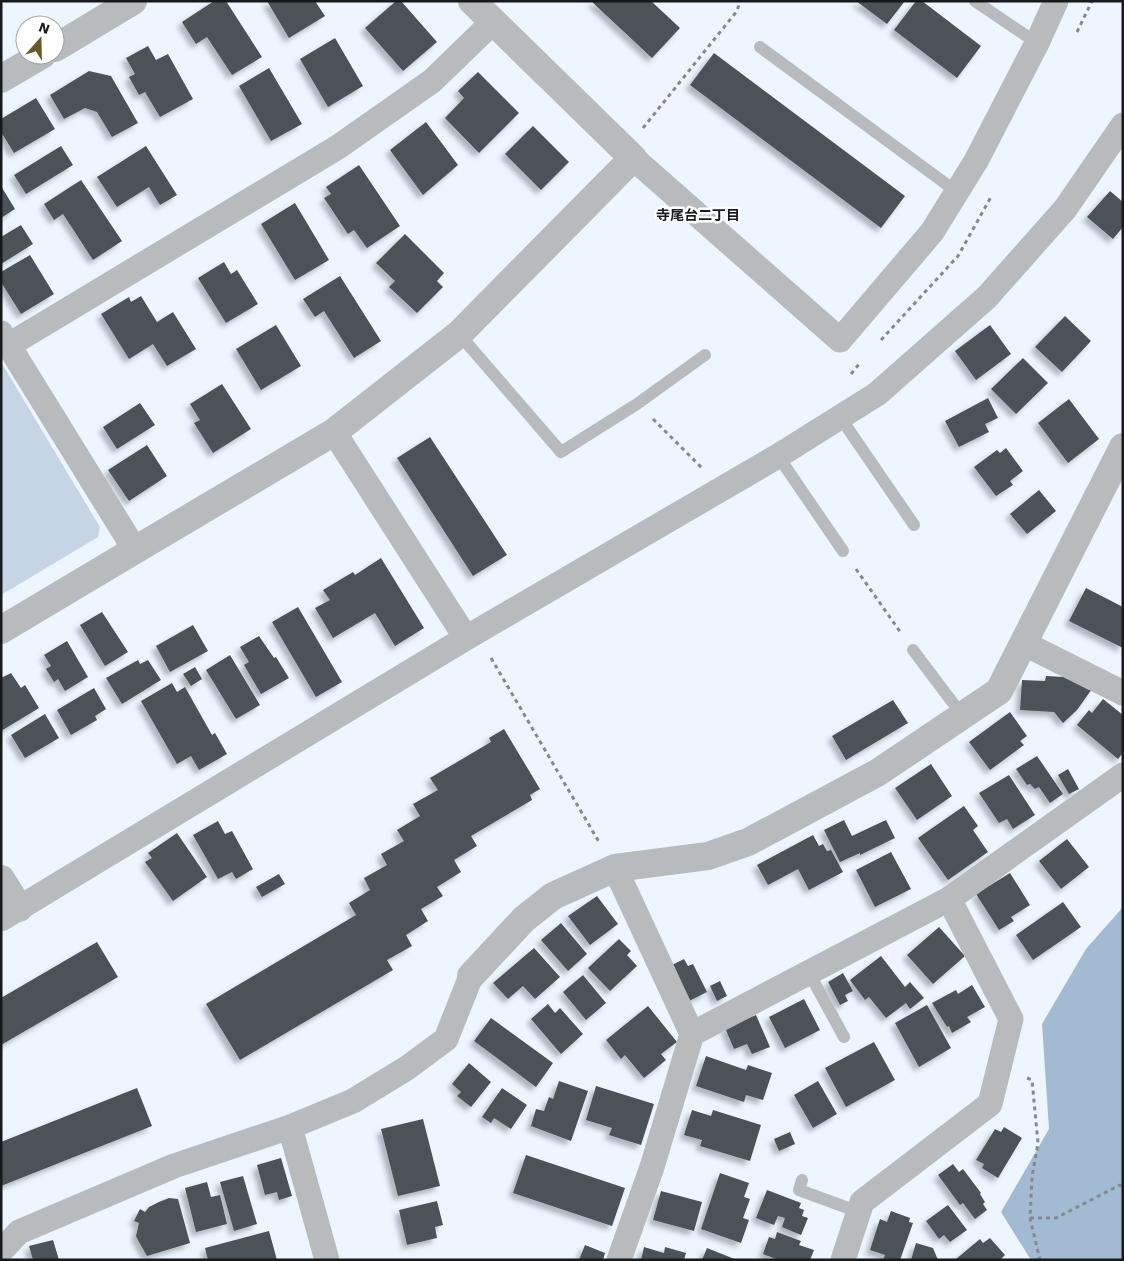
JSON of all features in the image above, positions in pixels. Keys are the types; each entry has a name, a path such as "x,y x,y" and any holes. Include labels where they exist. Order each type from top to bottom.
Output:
{"street":[{"path":"65,42 133,1"},
{"path":"472,1 493,22 636,145 840,340 932,232 976,162 1037,43 1056,1"},
{"path":"135,550 5,338 338,147 432,80 493,22"},
{"path":"1,79 25,65"},
{"path":"1,879 10,913 471,635 778,456 877,394 987,297 1065,208 1123,125"},
{"path":"1,630 334,432 459,334 636,145"},
{"path":"334,432 471,635"},
{"path":"1,1251 19,1232 174,1166 290,1127 353,1102 407,1068 446,1039 471,976 524,919 554,896 615,868 708,856 748,842 877,773 999,691 1123,447"},
{"path":"1023,643 1123,693"},
{"path":"692,1034 949,899 1123,775"},
{"path":"615,868 692,1034 652,1167 619,1260"},
{"path":"843,1260 862,1202 990,1104 1011,1019 949,899"},
{"path":"290,1127 327,1260"}],"lane":[{"path":"976,1 1037,43"},
{"path":"760,47 957,192"},
{"path":"459,334 561,452 637,404 705,355"},
{"path":"840,417 914,525"},
{"path":"778,456 843,551"},
{"path":"913,650 962,715"},
{"path":"809,973 844,1037"},
{"path":"802,1180 798,1190 859,1212"}],"path":[{"path":"636,145 737,11 740,1"},
{"path":"669,435 722,488"},
{"path":"843,551 913,650"},
{"path":"471,635 518,705 615,868"},
{"path":"1035,1114 1038,1143 1032,1177 1030,1218 1040,1260"},
{"path":"1030,1218 1056,1218 1120,1185 1123,1189"}],"shaded area":[{"path":"1,362 100,527 98,537 1,595"},
{"path":"1123,907 1123,1260 1031,1260 1001,1212 1049,1129 1042,1024 1086,949"}],"building":[{"path":"214,1 226,1 262,57 232,75 207,37 196,44 182,22"},
{"path":"267,1 315,1 325,16 289,38"},
{"path":"396,1 401,1 437,42 403,71 365,28"},
{"path":"591,1 651,1 680,28 652,58"},
{"path":"856,1 905,1 887,24"},
{"path":"916,1 922,1 981,46 957,78 894,30"},
{"path":"335,38 363,86 328,107 300,59"},
{"path":"148,46 156,60 168,54 193,99 160,117 145,92 139,95 129,77 135,74 126,58"},
{"path":"714,53 905,196 881,228 690,85"},
{"path":"269,68 302,124 271,141 239,86"},
{"path":"89,71 111,76 138,123 112,137 97,112 85,108 64,119 50,95"},
{"path":"478,72 519,113 479,153 445,118 464,98 458,91"},
{"path":"36,98 55,129 14,153 1,132 1,119"},
{"path":"426,122 458,165 423,195 390,150"},
{"path":"533,126 569,162 541,190 505,154"},
{"path":"61,146 73,165 26,194 14,175"},
{"path":"146,146 177,195 160,205 149,187 117,207 97,177"},
{"path":"359,165 400,226 367,248 354,230 348,234 324,198 331,194 326,187"},
{"path":"81,180 122,241 93,260 63,214 54,220 44,204"},
{"path":"1,186 15,209 1,218"},
{"path":"1110,191 1123,202 1123,227 1113,239 1087,217"},
{"path":"295,203 329,260 295,280 261,224"},
{"path":"21,225 33,244 1,264 1,237"},
{"path":"405,234 444,273 437,281 443,287 417,313 389,287 395,281 376,263"},
{"path":"30,255 54,294 21,314 1,282 1,272"},
{"path":"224,262 231,274 237,270 258,304 226,323 198,278"},
{"path":"340,276 381,341 354,358 324,311 315,317 303,299"},
{"path":"141,296 157,322 173,312 196,349 167,366 153,344 129,359 101,314 129,297 131,302"},
{"path":"1065,316 1091,341 1062,372 1035,347"},
{"path":"276,325 301,366 261,390 236,349"},
{"path":"990,325 1011,354 976,380 955,351"},
{"path":"1023,358 1048,383 1016,414 991,389"},
{"path":"222,384 251,429 213,453 194,423 200,420 190,404"},
{"path":"988,398 998,418 985,424 989,432 959,447 945,421"},
{"path":"1069,399 1099,439 1068,463 1038,423"},
{"path":"140,403 155,425 117,449 103,427"},
{"path":"430,437 507,555 473,576 397,458"},
{"path":"147,445 167,476 129,501 108,470"},
{"path":"1006,448 1023,471 1010,481 1013,485 996,496 974,467 997,450 1000,453"},
{"path":"1039,490 1056,511 1027,534 1010,514"},
{"path":"381,558 424,628 395,646 375,613 333,638 315,608 330,600 323,590 353,572 355,575"},
{"path":"1086,588 1123,607 1123,648 1069,621"},
{"path":"298,607 342,682 316,697 272,622"},
{"path":"102,612 128,652 105,666 80,625"},
{"path":"193,625 208,651 170,672 156,646"},
{"path":"259,636 274,658 276,657 289,678 261,694 244,665 249,662 240,647"},
{"path":"67,641 88,677 65,691 58,679 54,682 46,669 51,666 44,655"},
{"path":"230,655 260,705 236,719 206,670"},
{"path":"138,660 140,664 148,660 161,680 122,704 106,678"},
{"path":"195,667 202,679 191,686 183,674"},
{"path":"11,673 21,688 25,685 39,708 1,731 1,678"},
{"path":"1046,676 1064,677 1092,689 1077,710 1063,723 1054,712 1020,710 1022,680 1045,681"},
{"path":"172,683 177,692 185,687 212,735 215,733 227,754 199,770 191,756 177,764 141,701"},
{"path":"94,688 106,709 95,716 97,720 71,735 57,710"},
{"path":"1103,699 1123,715 1123,753 1118,759 1077,725 1089,710 1092,713"},
{"path":"893,700 908,723 846,760 832,736"},
{"path":"1010,712 1027,736 1020,741 1024,745 990,770 969,742"},
{"path":"45,714 59,738 25,758 11,735"},
{"path":"504,729 540,789 530,795 532,800 471,836 477,846 454,860 461,872 437,887 443,896 421,909 428,921 406,935 412,946 387,960 393,970 240,1060 206,1004 356,915 349,903 370,890 364,878 387,865 381,854 404,841 397,830 420,816 413,804 438,790 430,778 491,742 489,738"},
{"path":"1037,756 1063,794 1050,803 1039,787 1035,789 1030,784 1027,785 1016,769"},
{"path":"931,764 952,796 917,820 895,788"},
{"path":"1068,769 1079,789 1069,794 1058,775"},
{"path":"1009,775 1035,815 1013,829 1007,819 999,823 979,793"},
{"path":"964,806 978,826 973,830 988,852 948,880 918,838"},
{"path":"844,820 852,836 886,820 895,838 860,855 860,853 840,862 824,830"},
{"path":"218,821 225,834 232,831 253,869 236,879 232,872 218,879 193,835"},
{"path":"177,833 207,877 173,901 145,862 152,858 148,853"},
{"path":"813,835 819,846 823,844 827,851 831,850 843,872 809,890 798,869 768,885 757,865"},
{"path":"1067,839 1089,867 1061,889 1039,861"},
{"path":"891,852 911,889 875,907 856,870"},
{"path":"1010,873 1030,905 1011,917 1014,921 999,930 976,894"},
{"path":"279,874 285,884 262,897 256,887"},
{"path":"597,896 618,924 590,945 568,916"},
{"path":"1063,902 1081,927 1033,960 1016,935"},
{"path":"561,923 587,954 568,971 541,940"},
{"path":"939,927 965,956 933,984 907,955"},
{"path":"619,939 631,951 627,955 637,966 610,991 588,968"},
{"path":"97,942 118,977 1,1045 1,998"},
{"path":"534,948 560,977 535,999 523,986 508,999 493,983"},
{"path":"881,956 905,987 910,982 924,998 910,1009 906,1003 886,1018 869,997 865,1000 850,980"},
{"path":"684,959 688,966 693,964 707,992 689,1001 672,965"},
{"path":"843,973 853,991 845,995 848,1001 840,1005 828,982"},
{"path":"583,975 606,1003 586,1020 563,992"},
{"path":"720,981 727,996 717,1001 710,986"},
{"path":"972,985 985,1007 967,1017 971,1022 952,1033 932,1003 956,990 958,994"},
{"path":"804,999 820,1030 785,1048 769,1017"},
{"path":"548,1004 555,1013 560,1008 583,1034 561,1054 531,1019"},
{"path":"927,1005 951,1048 919,1067 895,1023"},
{"path":"648,1006 677,1042 661,1054 666,1060 644,1078 625,1055 621,1059 606,1040"},
{"path":"756,1015 770,1047 752,1054 747,1044 734,1049 725,1028"},
{"path":"491,1018 553,1063 536,1087 474,1041"},
{"path":"874,1042 895,1080 846,1107 825,1068"},
{"path":"706,1056 746,1070 748,1065 772,1073 763,1100 746,1095 744,1102 696,1086"},
{"path":"469,1063 491,1082 471,1107 457,1096 461,1092 452,1084"},
{"path":"559,1081 588,1091 571,1141 531,1126 536,1109 544,1111 549,1097 553,1099"},
{"path":"818,1081 837,1114 813,1128 794,1095"},
{"path":"596,1086 654,1104 641,1145 609,1135 612,1128 586,1120"},
{"path":"137,1088 152,1126 1,1186 1,1142"},
{"path":"502,1088 527,1105 511,1129 494,1118 491,1123 482,1117"},
{"path":"692,1110 711,1116 713,1110 761,1125 750,1161 700,1146 702,1140 684,1135"},
{"path":"423,1119 440,1186 398,1196 381,1129"},
{"path":"1004,1127 1022,1138 998,1178 982,1168 984,1164 976,1160 995,1129 1001,1132"},
{"path":"790,1132 795,1144 779,1151 774,1139"},
{"path":"526,1155 625,1188 612,1226 513,1193"},
{"path":"281,1158 292,1196 279,1200 277,1192 265,1195 257,1165"},
{"path":"953,1164 959,1172 963,1169 981,1193 985,1202 983,1204 987,1210 975,1219 963,1203 960,1205 938,1175"},
{"path":"720,1173 749,1183 744,1197 750,1199 743,1218 749,1220 741,1243 701,1229"},
{"path":"243,1176 257,1224 234,1231 220,1182"},
{"path":"207,1182 211,1197 220,1195 227,1224 196,1232 185,1188"},
{"path":"767,1190 801,1203 799,1208 804,1210 802,1216 808,1218 801,1235 782,1227 785,1218 778,1216 774,1225 756,1218"},
{"path":"661,1191 702,1202 694,1231 653,1220"},
{"path":"169,1198 178,1199 190,1243 147,1256 136,1236 139,1223 134,1221 140,1209 145,1212 149,1207"},
{"path":"437,1201 443,1225 435,1227 437,1238 407,1245 399,1210"},
{"path":"948,1205 967,1230 950,1242 944,1235 939,1239 926,1221"},
{"path":"891,1211 910,1218 909,1222 913,1223 900,1260 883,1260 885,1255 870,1250 880,1219 887,1222"},
{"path":"269,1231 277,1260 208,1260 205,1248"},
{"path":"777,1232 801,1241 799,1245 814,1250 810,1260 776,1260 763,1254 769,1237 775,1239"},
{"path":"990,1238 1005,1255 1000,1260 955,1260 980,1239 983,1243"},
{"path":"53,1240 59,1260 33,1260 29,1246"},
{"path":"916,1243 933,1248 938,1260 911,1260"},
{"path":"585,1245 605,1253 603,1260 579,1260"},
{"path":"644,1247 664,1253 665,1247 686,1253 684,1260 641,1260"},
{"path":"707,1248 737,1260 702,1260"}],"district":[{"name":"寺尾台二丁目","path":"698,215"}]}
